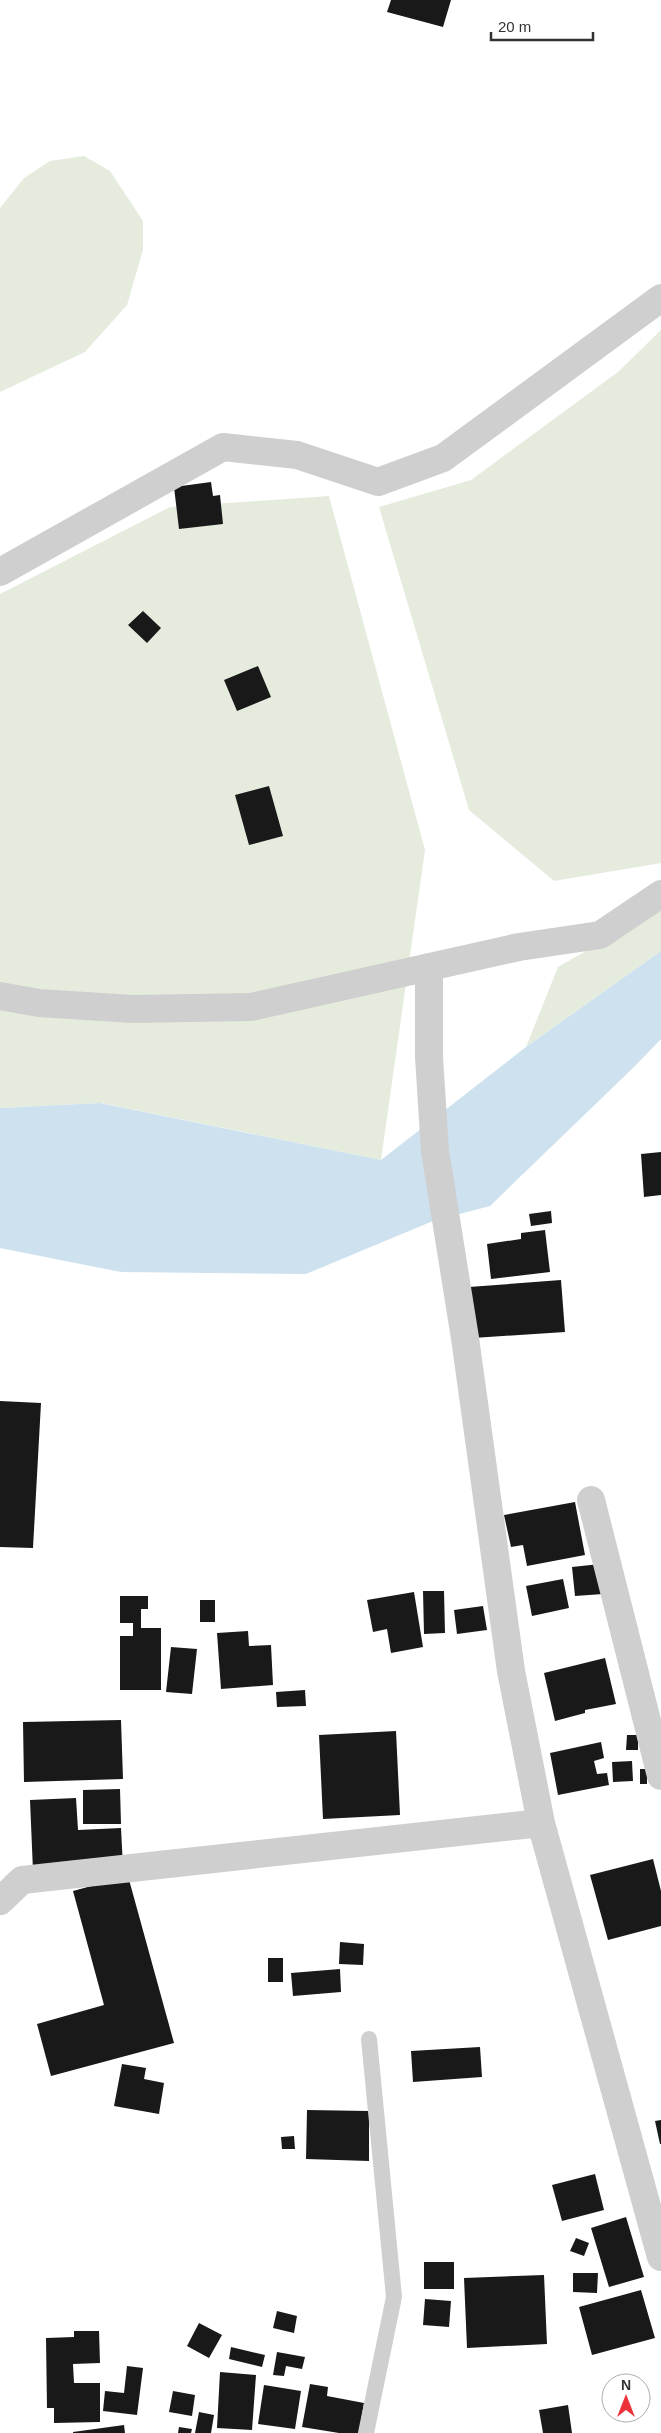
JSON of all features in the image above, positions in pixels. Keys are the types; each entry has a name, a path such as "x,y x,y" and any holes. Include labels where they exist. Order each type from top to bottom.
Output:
{"street":[{"path":"0,572 223,447 297,455 378,482 443,458 661,298"},
{"path":"0,996 39,1003 133,1009 251,1007 519,948 600,935 661,894"},
{"path":"429,968 429,1057 435,1151 465,1338 511,1671 541,1823 661,2257"},
{"path":"591,1500 661,1776"},
{"path":"0,1901 22,1880 541,1823"}],"lane":[{"path":"366,2433 394,2296 370,2039"}],"shaded area":[{"path":"84,156 110,171 143,221 143,250 127,305 85,352 0,392 0,208 24,178 50,161"},
{"path":"661,330 661,863 554,881 469,810 379,507 471,480 618,372"},
{"path":"329,496 425,850 381,1160 101,1103 0,1108 0,594 170,507"},
{"path":"661,908 661,951 526,1047 558,967"}],"water":[{"path":"661,951 661,1039 490,1206 433,1221 306,1274 121,1272 0,1248 0,1108 100,1103 381,1160 526,1047"}],"building":[{"path":"391,0 451,0 443,27 387,12"},
{"path":"211,482 213,496 220,495 223,524 179,529 174,487"},
{"path":"143,611 161,628 147,643 128,625"},
{"path":"258,666 271,697 237,711 224,680"},
{"path":"269,786 283,836 249,845 235,795"},
{"path":"661,1152 661,1195 644,1197 641,1154"},
{"path":"551,1211 552,1223 531,1226 529,1214"},
{"path":"545,1230 550,1272 491,1279 487,1244 521,1239 521,1233"},
{"path":"561,1280 565,1332 473,1338 469,1287"},
{"path":"0,1401 41,1403 33,1548 0,1547"},
{"path":"575,1502 585,1555 527,1566 523,1545 511,1547 504,1515"},
{"path":"600,1564 603,1594 575,1596 572,1567"},
{"path":"563,1579 569,1608 532,1616 526,1586"},
{"path":"423,1591 444,1591 445,1633 424,1634"},
{"path":"414,1592 423,1647 391,1653 387,1629 373,1632 367,1600"},
{"path":"120,1596 148,1596 148,1609 141,1609 141,1628 161,1628 161,1690 120,1690 120,1636 133,1636 133,1623 120,1623"},
{"path":"200,1600 215,1600 215,1622 200,1622"},
{"path":"483,1606 487,1630 457,1634 454,1610"},
{"path":"248,1631 249,1646 271,1645 273,1685 221,1689 217,1633"},
{"path":"171,1647 197,1649 192,1694 166,1692"},
{"path":"605,1658 616,1704 585,1710 585,1713 555,1721 544,1673"},
{"path":"305,1690 306,1706 277,1707 276,1692"},
{"path":"121,1720 123,1779 24,1782 23,1722"},
{"path":"396,1731 400,1815 323,1819 319,1735"},
{"path":"627,1735 638,1735 638,1750 626,1750"},
{"path":"601,1742 604,1758 594,1761 597,1774 607,1773 609,1785 558,1795 550,1753"},
{"path":"632,1761 633,1781 613,1782 612,1762"},
{"path":"640,1769 647,1769 647,1784 640,1784"},
{"path":"120,1789 121,1824 83,1824 83,1790"},
{"path":"76,1798 78,1830 121,1828 123,1867 33,1871 30,1800"},
{"path":"653,1859 661,1891 661,1926 608,1940 590,1875"},
{"path":"128,1876 174,2043 51,2076 37,2024 104,2005 73,1891"},
{"path":"340,1942 364,1944 363,1965 339,1964"},
{"path":"268,1958 283,1958 283,1982 268,1982"},
{"path":"340,1969 341,1992 293,1996 291,1973"},
{"path":"480,2047 482,2077 413,2082 411,2051"},
{"path":"122,2064 146,2068 144,2079 164,2083 159,2114 114,2106"},
{"path":"307,2110 369,2111 369,2161 306,2159"},
{"path":"661,2120 661,2144 660,2144 655,2121"},
{"path":"294,2136 295,2149 282,2149 281,2137"},
{"path":"595,2174 604,2210 562,2221 552,2185"},
{"path":"626,2217 644,2277 609,2287 591,2228"},
{"path":"576,2238 589,2243 584,2256 570,2251"},
{"path":"424,2262 454,2262 454,2289 424,2289"},
{"path":"573,2273 598,2273 597,2293 573,2292"},
{"path":"544,2275 547,2344 467,2348 464,2278"},
{"path":"641,2290 655,2338 592,2355 579,2307"},
{"path":"425,2299 451,2301 449,2327 423,2325"},
{"path":"277,2311 297,2316 294,2333 273,2328"},
{"path":"199,2323 222,2335 209,2358 187,2346"},
{"path":"74,2331 99,2331 100,2363 73,2364 74,2383 100,2383 100,2422 54,2423 54,2408 47,2408 46,2338 74,2337"},
{"path":"231,2347 265,2355 262,2367 229,2359"},
{"path":"277,2352 305,2357 302,2369 286,2366 284,2376 273,2375"},
{"path":"127,2366 143,2368 137,2415 103,2411 105,2391 124,2393"},
{"path":"220,2372 256,2375 252,2430 217,2428"},
{"path":"310,2384 328,2387 327,2396 364,2403 359,2433 339,2433 302,2427"},
{"path":"264,2385 301,2391 295,2429 258,2424"},
{"path":"173,2391 195,2395 192,2416 169,2412"},
{"path":"568,2405 572,2433 543,2433 539,2410"},
{"path":"199,2412 214,2415 211,2433 195,2433"},
{"path":"124,2425 125,2433 73,2433 73,2432"},
{"path":"179,2427 192,2429 191,2433 178,2433"}]}
